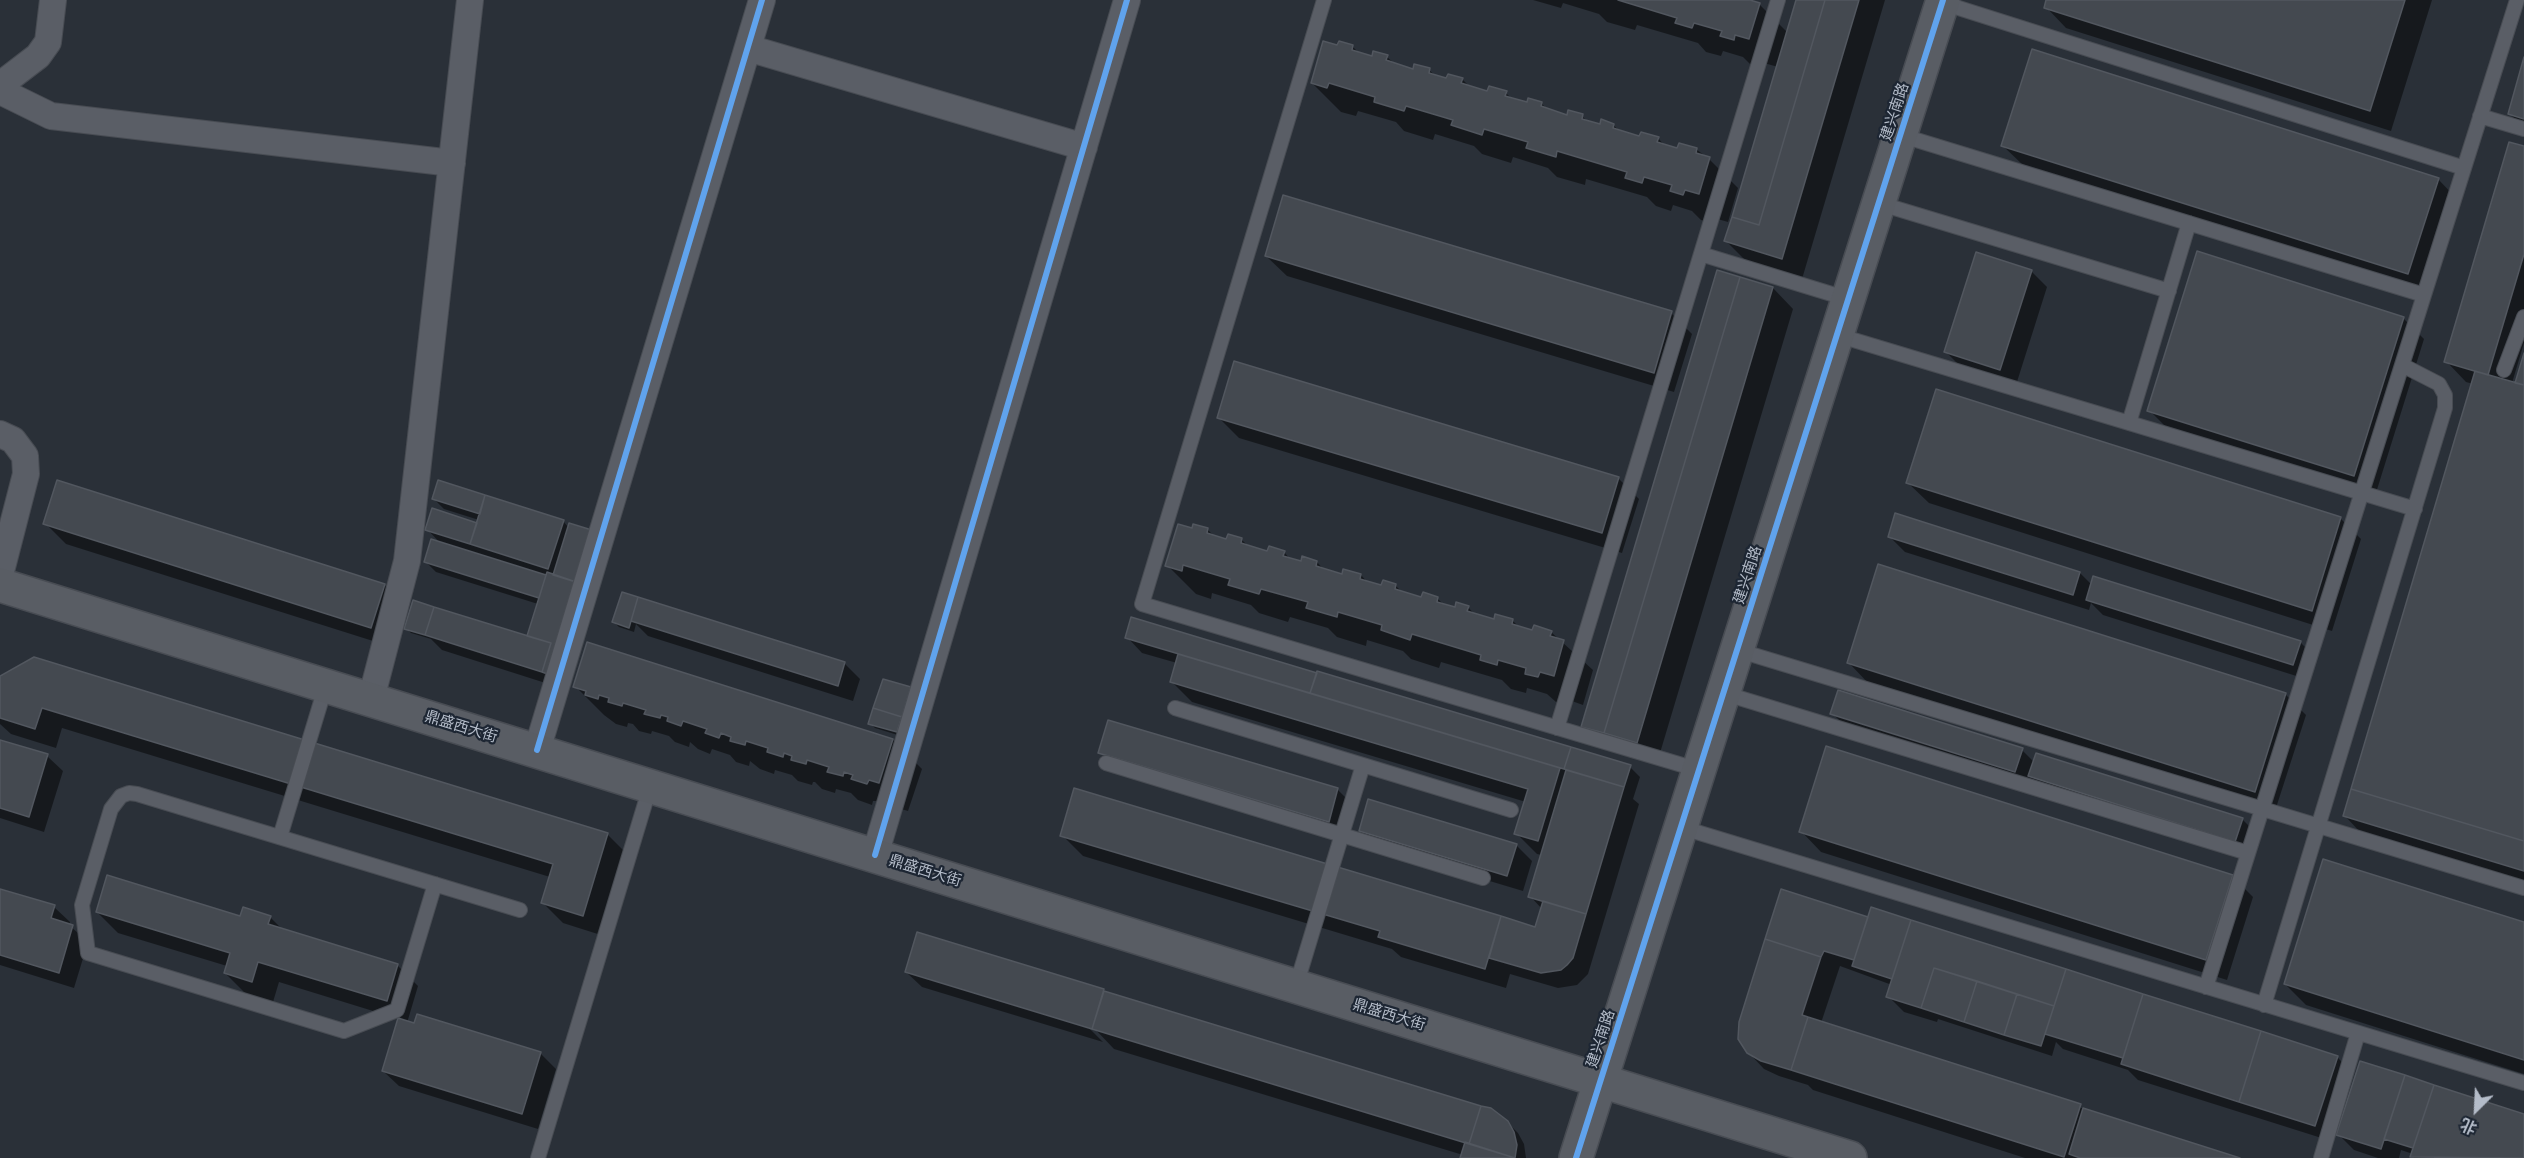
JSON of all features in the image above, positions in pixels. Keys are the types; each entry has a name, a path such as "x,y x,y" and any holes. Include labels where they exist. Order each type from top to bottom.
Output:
{"main road":[{"name":"建兴南路","path":"1575,1158 1942,2"},
{"name":"鼎盛西大街","path":"0,585 1850,1158"}],"street":[{"path":"53,0 48,42 38,56 4,80 51,116 452,163"},
{"path":"371,699 407,561 470,0"},
{"path":"537,750 762,0"},
{"path":"875,855 1127,0"},
{"path":"748,48 1084,147"},
{"path":"0,434 14,440 25,456 26,474 0,575"}],"lane":[{"path":"1324,0 1142,604 1699,770"},
{"path":"1557,728 1778,0"},
{"path":"2206,987 2517,0"},
{"path":"1942,2 2464,168"},
{"path":"2481,116 2524,129"},
{"path":"1900,135 2424,295"},
{"path":"1878,203 2169,291"},
{"path":"2128,423 2189,223"},
{"path":"1701,254 1848,298"},
{"path":"2504,370 2524,317"},
{"path":"1837,335 2415,509"},
{"path":"2264,1005 2445,408 2445,395 2439,384 2402,365"},
{"path":"1737,650 2524,888"},
{"path":"280,837 326,685"},
{"path":"1723,693 2248,853"},
{"path":"1175,708 1511,810"},
{"path":"1106,763 1483,878"},
{"path":"1296,986 1363,765"},
{"path":"538,1158 650,786"},
{"path":"435,884 397,1010 344,1031 88,953 82,905 111,808 121,796 137,794 280,837 435,884 520,910"},
{"path":"1680,827 2524,1083"},
{"path":"2321,1158 2358,1033"}],"building":[{"path":"1618,0 1750,0 1760,3 1749,39 1735,35 1734,40 1720,36 1722,31 1694,23 1692,28 1675,23 1677,18"},
{"path":"1796,0 1825,0 1759,225 1732,217"},
{"path":"1825,0 1859,0 1782,259 1724,241 1732,217 1759,225"},
{"path":"2046,0 2405,0 2370,111 2044,8"},
{"path":"1323,41 1337,45 1339,41 1353,45 1352,50 1372,56 1373,51 1388,55 1386,60 1413,69 1414,64 1430,68 1429,73 1446,78 1448,74 1463,78 1461,83 1487,91 1489,86 1507,91 1505,96 1527,102 1528,98 1542,102 1541,106 1567,115 1568,110 1583,114 1582,119 1600,124 1601,119 1614,124 1613,128 1639,136 1641,132 1659,137 1657,142 1677,148 1679,143 1697,148 1696,153 1710,157 1699,194 1685,190 1683,195 1670,191 1672,185 1644,177 1642,183 1625,178 1627,172 1557,151 1556,157 1526,148 1528,142 1484,129 1482,135 1451,125 1453,120 1406,106 1404,111 1374,102 1375,97 1329,83 1327,88 1311,83"},
{"path":"2032,49 2439,178 2408,274 2001,146"},
{"path":"2524,57 2524,119 2508,114"},
{"path":"2509,142 2524,146 2524,254 2488,375 2444,362"},
{"path":"1283,195 1672,311 1654,373 1265,256"},
{"path":"2197,251 2404,317 2354,476 2147,411"},
{"path":"1976,252 2032,270 2000,370 1944,352"},
{"path":"1717,270 1740,277 1604,733 1581,727"},
{"path":"1740,277 1773,287 1637,743 1604,733"},
{"path":"2524,353 2524,385 2515,383"},
{"path":"1234,361 1619,477 1602,533 1217,418"},
{"path":"2475,371 2524,385 2524,841 2351,789"},
{"path":"1936,389 2341,517 2312,611 1906,483"},
{"path":"57,480 385,584 371,628 43,524"},
{"path":"438,480 485,495 480,514 432,499"},
{"path":"485,495 564,520 548,569 470,544"},
{"path":"432,508 477,523 470,544 425,530"},
{"path":"1895,513 2080,572 2073,595 1888,537"},
{"path":"569,523 595,531 579,583 553,575"},
{"path":"1178,524 1192,528 1193,524 1208,528 1207,533 1226,539 1228,534 1242,538 1241,543 1267,551 1269,546 1285,551 1283,556 1301,561 1302,556 1317,561 1316,566 1342,574 1343,569 1361,574 1360,579 1381,585 1383,580 1396,584 1395,589 1421,597 1423,592 1438,597 1437,602 1455,607 1456,602 1469,606 1467,611 1494,619 1495,614 1513,619 1512,624 1532,630 1534,625 1552,631 1550,636 1564,640 1554,676 1540,672 1538,677 1525,674 1526,668 1498,660 1497,665 1480,660 1481,655 1412,634 1410,640 1381,630 1382,625 1338,612 1337,617 1306,608 1308,602 1261,589 1259,594 1228,585 1230,579 1183,565 1182,571 1165,566"},
{"path":"431,539 546,575 539,598 424,562"},
{"path":"1878,564 2286,693 2255,792 1847,663"},
{"path":"547,572 579,583 550,675 542,672 551,643 527,636"},
{"path":"2093,576 2301,641 2293,665 2086,600"},
{"path":"622,592 638,597 629,628 612,622"},
{"path":"638,597 845,662 838,686 631,621"},
{"path":"413,600 434,607 425,635 404,629"},
{"path":"434,607 551,643 542,672 425,635"},
{"path":"1131,617 1317,673 1310,693 1125,638"},
{"path":"587,642 893,739 879,783 869,780 867,784 851,779 853,775 844,772 843,776 827,772 829,767 807,760 806,764 791,760 792,756 784,753 783,757 767,752 768,748 746,741 745,745 730,741 731,737 721,733 719,738 705,733 707,729 683,721 681,726 667,721 668,717 661,715 660,718 644,714 646,710 623,703 622,706 608,702 609,698 599,695 598,699 585,695 586,691 573,687"},
{"path":"1178,654 1560,768 1538,841 1514,834 1528,789 1170,682"},
{"path":"34,657 608,833 583,916 541,903 553,864 42,708 35,729 0,718 0,676"},
{"path":"1317,671 1571,747 1564,769 1310,693"},
{"path":"883,679 911,687 902,717 873,708"},
{"path":"1838,690 2023,748 2015,772 1830,714"},
{"path":"873,708 902,717 897,732 868,724"},
{"path":"1108,720 1338,788 1329,822 1098,753"},
{"path":"0,740 48,754 29,817 0,808"},
{"path":"1826,746 2233,875 2206,960 1799,832"},
{"path":"1571,747 1631,765 1624,787 1564,769"},
{"path":"2036,753 2243,818 2235,842 2028,776"},
{"path":"1566,770 1624,787 1586,914 1528,897"},
{"path":"1074,788 1501,916 1485,969 1378,937 1380,931 1060,836"},
{"path":"2351,789 2524,841 2524,871 2343,816"},
{"path":"1368,799 1517,844 1507,876 1359,831"},
{"path":"2323,859 2524,922 2524,1060 2284,984"},
{"path":"107,875 240,916 243,907 271,916 268,924 398,964 387,1001 258,962 252,982 224,973 230,953 96,912"},
{"path":"0,889 55,905 51,918 73,925 59,973 0,955"},
{"path":"1781,889 1868,917 1854,960 1824,951 1821,957 1765,939"},
{"path":"1543,901 1586,914 1573,958 1567,965 1561,970 1541,973 1489,958 1501,916 1535,927"},
{"path":"1871,907 1911,920 1892,979 1852,966"},
{"path":"1911,920 2066,969 2054,1006 1934,968 1921,1008 1886,997"},
{"path":"917,932 1104,989 1092,1029 905,972"},
{"path":"1765,939 1821,957 1802,1015 1808,1017 1791,1070 1761,1061 1747,1053 1738,1039 1739,1022"},
{"path":"1934,968 1977,981 1964,1022 1921,1008"},
{"path":"2066,969 2143,994 2123,1058 2045,1034"},
{"path":"1977,981 2017,994 2004,1035 1964,1022"},
{"path":"1104,991 1481,1106 1469,1144 1092,1029"},
{"path":"2017,994 2054,1006 2041,1046 2004,1035"},
{"path":"2143,994 2261,1031 2239,1102 2121,1064"},
{"path":"417,1014 541,1052 522,1114 382,1071 398,1018 414,1023"},
{"path":"1808,1017 2081,1104 2064,1157 1791,1070"},
{"path":"2261,1031 2338,1056 2315,1126 2239,1102"},
{"path":"2360,1061 2405,1075 2381,1149 2336,1135"},
{"path":"2405,1075 2434,1085 2413,1148 2384,1139"},
{"path":"2434,1085 2524,1114 2524,1158 2410,1157"},
{"path":"1481,1106 1491,1108 1508,1121 1517,1145 1515,1158 1469,1144"},
{"path":"2083,1108 2240,1158 2080,1158 2069,1154"},
{"path":"1465,1142 1515,1158 1460,1158"}],"cycle path":[{"path":"537,750 762,0"},
{"path":"875,855 1127,0"},
{"path":"1576,1158 1943,0"}]}
